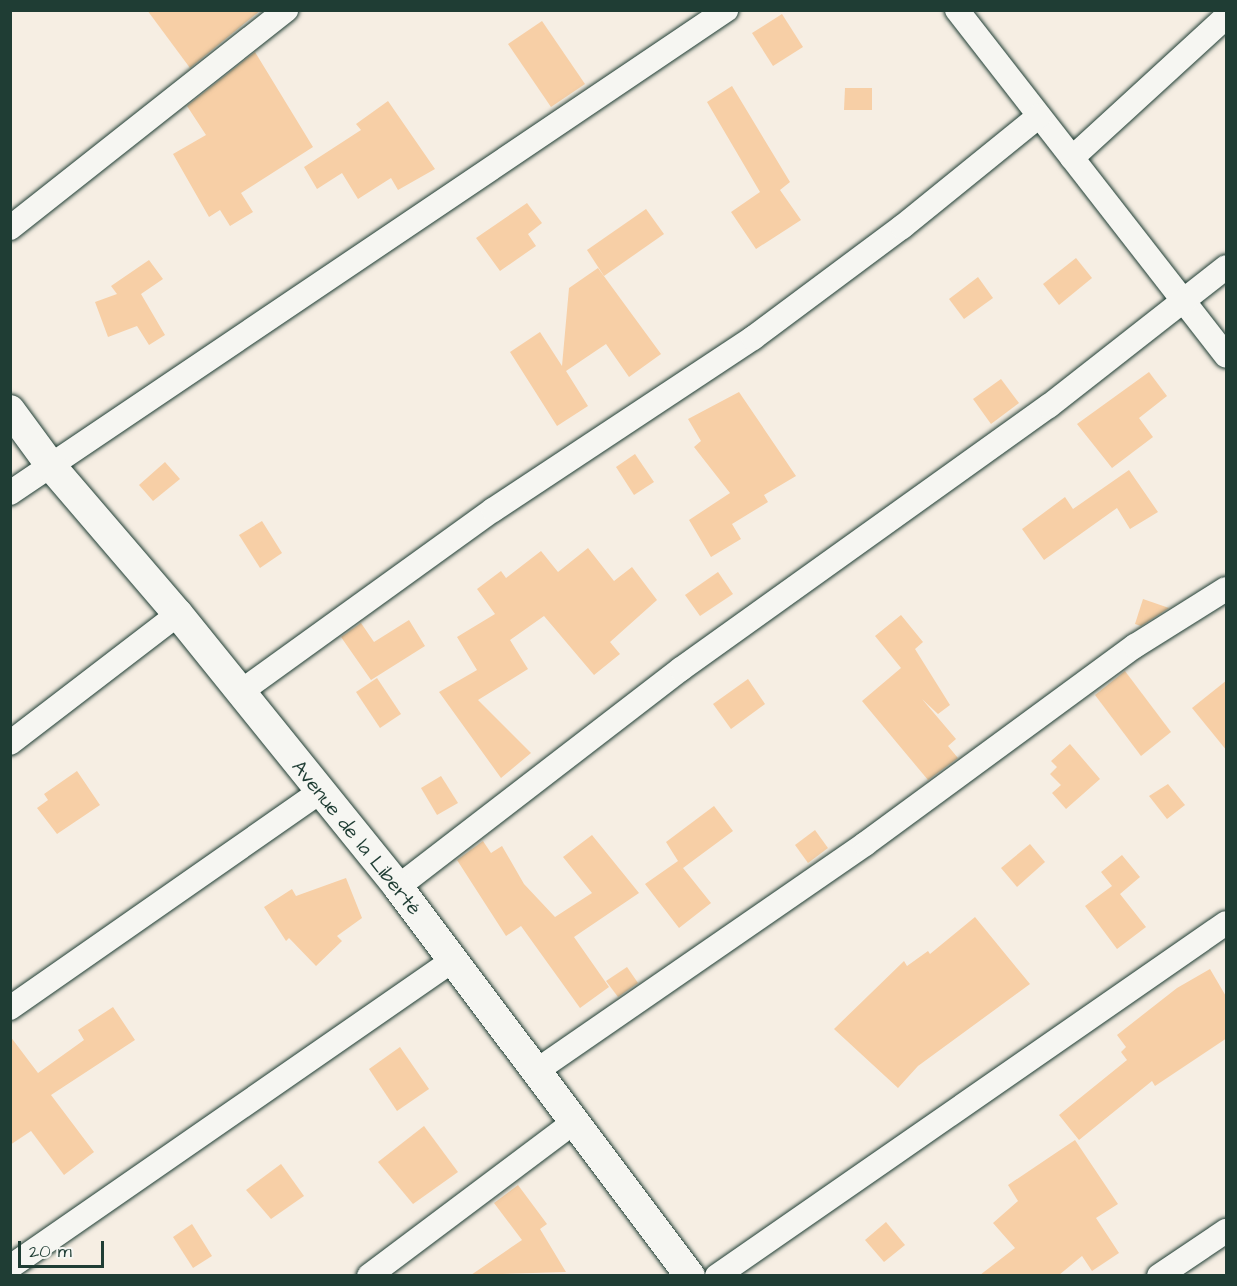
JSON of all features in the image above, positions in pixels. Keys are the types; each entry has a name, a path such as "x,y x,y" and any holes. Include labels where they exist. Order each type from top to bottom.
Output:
{"street":[{"path":"10,228 286,10"},
{"path":"10,493 726,10"},
{"path":"957,10 1227,356"},
{"path":"1072,158 1227,17"},
{"path":"239,693 493,510 753,338 902,227 1039,116"},
{"path":"398,886 681,669 1049,406 1227,267"},
{"name":"Avenue de la Liberté","path":"10,410 51,466 178,614 318,793 398,886 452,961 538,1068 573,1123 690,1275"},
{"path":"538,1068 865,844 1135,646 1227,589"},
{"path":"10,743 178,614"},
{"path":"10,1008 318,793"},
{"path":"717,1275 1227,923"},
{"path":"10,1266 452,961"},
{"path":"369,1275 573,1123"},
{"path":"1159,1275 1227,1230"}],"building":[{"path":"147,10 261,10 190,68"},
{"path":"782,14 803,47 773,66 752,33"},
{"path":"542,21 585,84 551,107 508,44"},
{"path":"255,52 313,147 241,193 253,212 230,226 220,210 209,217 173,154 206,135 187,106"},
{"path":"732,86 790,182 780,190 801,220 756,249 731,212 760,192 707,102"},
{"path":"845,88 872,88 872,110 844,110"},
{"path":"388,101 435,169 398,190 391,178 358,199 342,173 317,189 304,167 361,130 356,124"},
{"path":"527,203 542,223 528,234 536,246 500,271 476,238"},
{"path":"646,209 664,234 604,276 587,250"},
{"path":"1076,258 1092,278 1059,305 1043,284"},
{"path":"149,260 163,279 141,294 165,335 149,345 137,326 108,337 95,302 117,294 111,286"},
{"path":"598,268 661,354 629,377 606,344 566,371 588,406 557,426 510,352 540,332 562,366 569,288"},
{"path":"978,277 993,298 964,319 949,299"},
{"path":"1149,372 1167,396 1139,418 1153,437 1112,468 1077,424"},
{"path":"1001,379 1019,403 991,424 973,399"},
{"path":"739,392 796,476 764,495 768,502 732,524 741,539 711,557 689,520 730,493 694,447 701,441 688,419"},
{"path":"635,454 654,482 634,495 616,467"},
{"path":"165,462 180,479 153,501 139,485"},
{"path":"1129,470 1158,512 1130,529 1117,508 1044,560 1022,529 1065,497 1073,509"},
{"path":"262,521 282,553 260,568 239,535"},
{"path":"588,548 614,581 632,567 657,600 610,642 620,654 594,675 544,616 510,640 528,669 478,700 531,753 501,778 439,692 477,670 457,637 495,614 477,589 501,571 506,578 541,551 558,572"},
{"path":"718,572 733,594 700,616 685,595"},
{"path":"1143,599 1169,608 1141,626 1135,624"},
{"path":"901,615 923,642 915,649 950,705 938,714 922,699 956,739 948,746 958,758 928,780 862,701 901,668 875,636"},
{"path":"409,620 425,646 371,680 341,637 361,623 374,642"},
{"path":"1125,671 1171,732 1141,756 1095,695"},
{"path":"377,678 401,714 380,728 356,692"},
{"path":"748,679 765,704 731,729 713,704"},
{"path":"1227,680 1227,751 1192,708"},
{"path":"1070,744 1100,779 1066,809 1052,793 1061,785 1050,774 1057,767 1051,761"},
{"path":"77,771 100,805 57,834 37,808 48,800 44,794"},
{"path":"441,776 458,803 437,815 421,788"},
{"path":"1168,784 1185,805 1167,819 1149,796"},
{"path":"714,806 733,831 683,868 711,903 679,928 645,884 678,861 666,842"},
{"path":"815,830 828,848 808,863 795,845"},
{"path":"592,835 639,893 574,937 609,987 580,1008 521,926 506,936 457,860 483,841 491,853 502,846 524,884 555,917 592,893 563,857"},
{"path":"1030,844 1045,862 1017,887 1001,868"},
{"path":"1122,855 1140,877 1120,894 1146,927 1117,949 1085,906 1112,886 1101,872"},
{"path":"346,878 362,918 337,936 342,941 316,966 289,938 286,941 264,907 292,889 296,896"},
{"path":"975,917 1030,984 918,1066 898,1088 834,1029 904,961 907,966 928,951 930,954"},
{"path":"627,967 638,983 618,997 606,981"},
{"path":"1210,969 1227,998 1227,1038 1155,1086 1152,1081 1079,1140 1059,1115 1127,1060 1121,1052 1126,1047 1117,1035 1177,988"},
{"path":"113,1007 135,1040 51,1095 94,1152 64,1175 31,1131 10,1145 10,1036 38,1073 84,1040 78,1030"},
{"path":"400,1047 429,1089 397,1111 369,1069"},
{"path":"424,1126 458,1172 413,1204 378,1162"},
{"path":"1075,1140 1118,1204 1096,1218 1119,1253 1092,1271 1082,1256 1059,1275 980,1275 1015,1248 993,1223 1018,1201 1008,1185"},
{"path":"281,1164 304,1196 271,1219 246,1190"},
{"path":"518,1185 547,1224 540,1229 566,1272 471,1275 522,1240 494,1203"},
{"path":"886,1222 905,1245 884,1262 865,1240"},
{"path":"192,1224 212,1256 193,1268 173,1237"}]}
